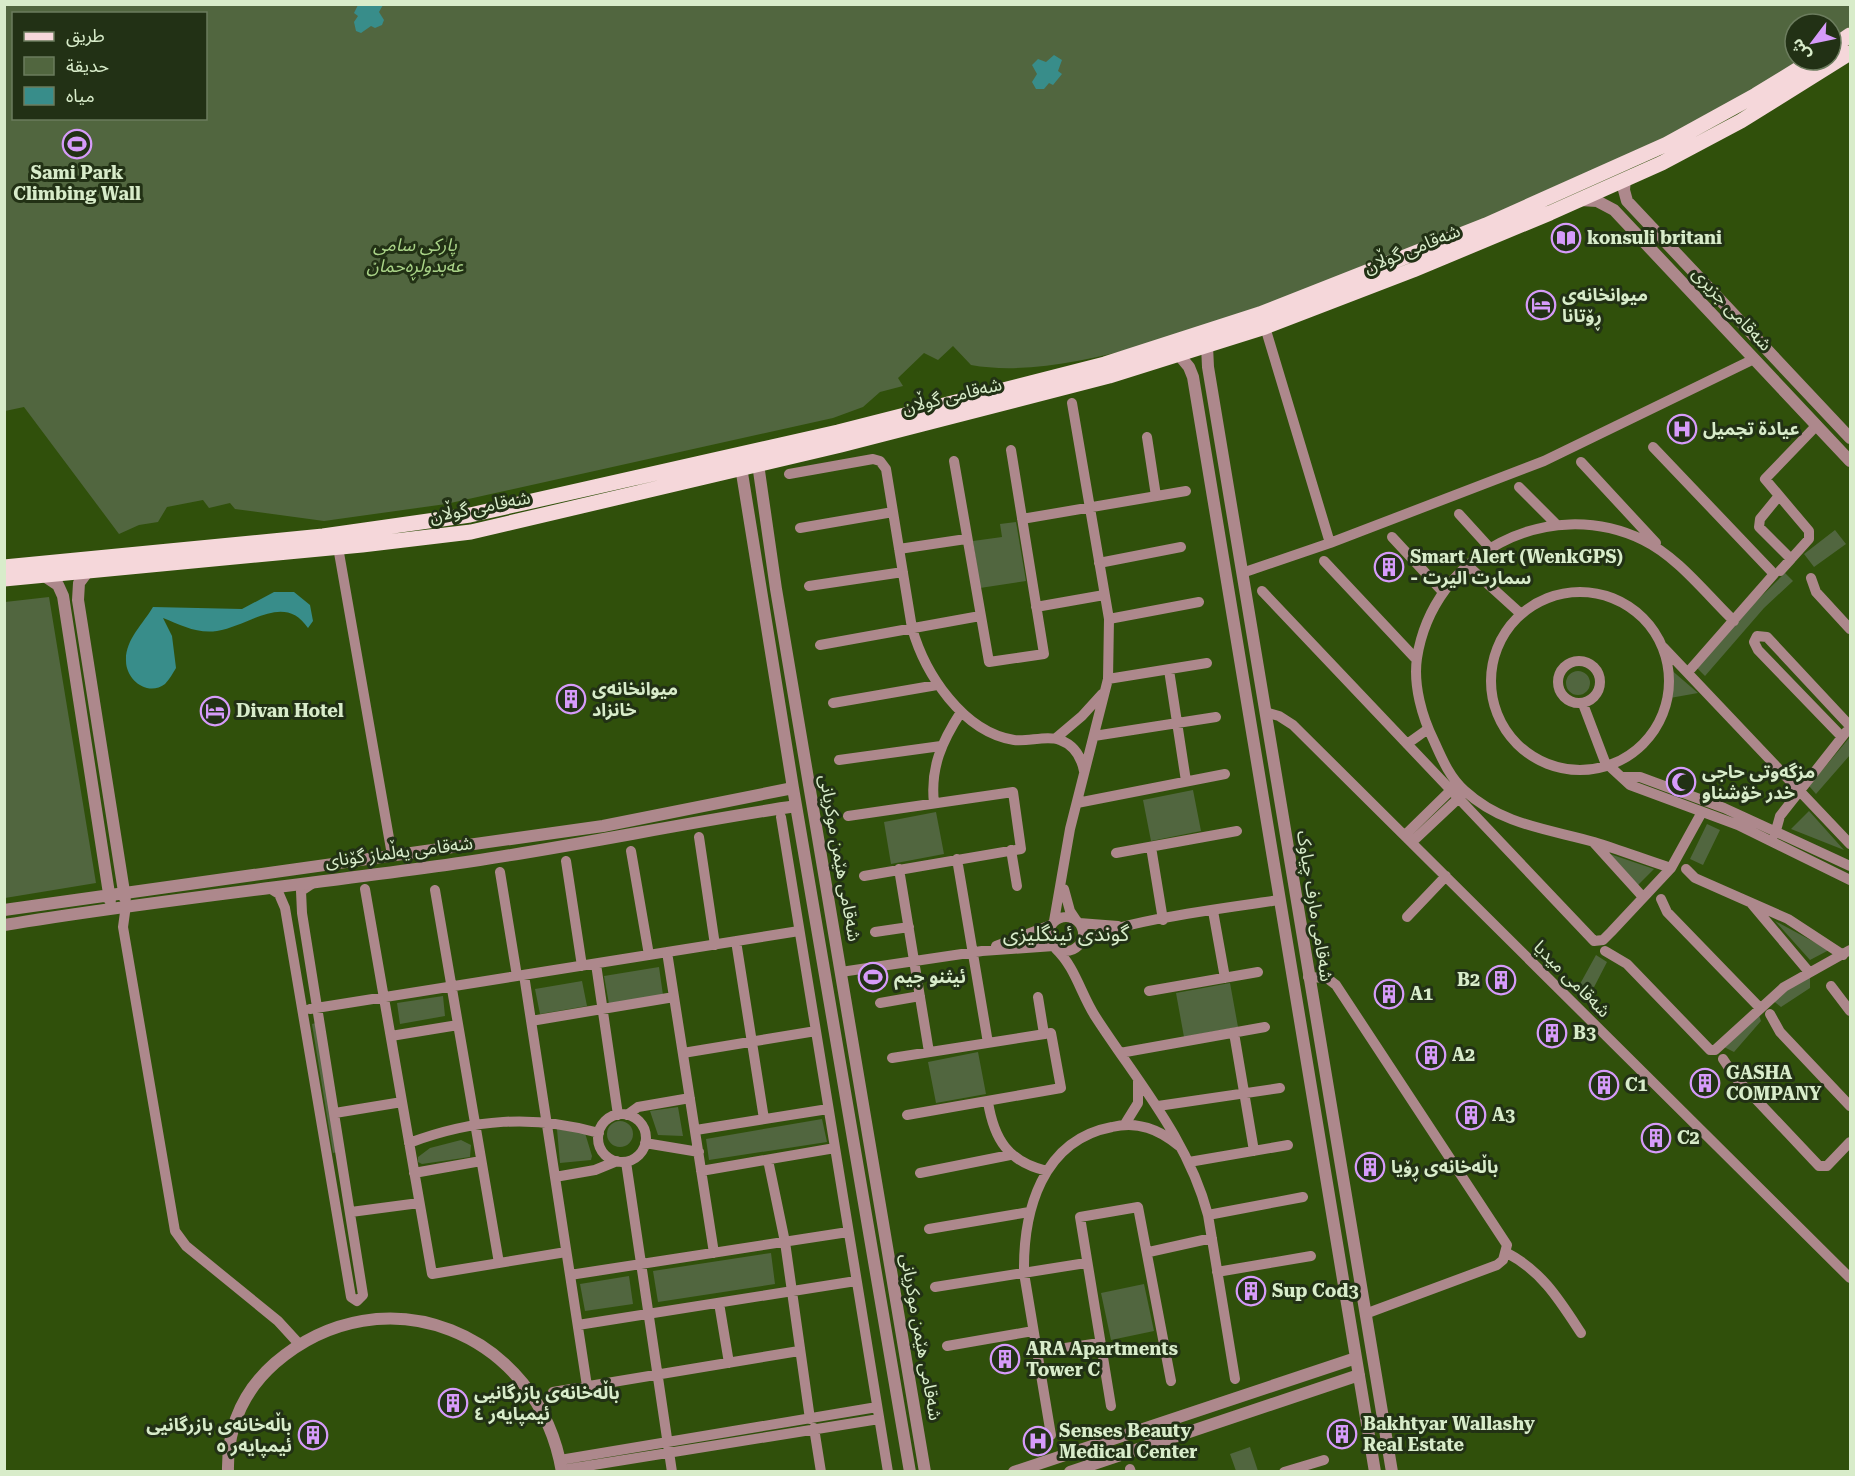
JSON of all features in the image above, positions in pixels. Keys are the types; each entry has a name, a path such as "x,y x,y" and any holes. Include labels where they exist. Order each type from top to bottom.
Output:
{"main road":[{"name":"شەقامی گوڵان","path":"4,567 218,552 338,547 471,532 841,445 1109,376 1265,327 1413,270 1550,213 1625,179 1731,126 1817,76 1851,53"},
{"name":"شەقامی گوڵان","path":"4,579 88,572 470,515 838,432 1105,364 1342,284 1496,221 1667,144 1793,72"},
{"path":"1815,72 1817,76"}],"street":[{"name":"شەقامی جزیری","path":"1625,179 1625,196 1635,209 1851,438"},
{"name":"شەقامی جزیری","path":"1579,200 1603,203 1623,220 1851,461"},
{"path":"1623,220 1626,211 1635,209"},
{"path":"1265,327 1330,543"},
{"name":"شەقامی مارف چیاوک","path":"1207,346 1208,367 1335,1142 1392,1472"},
{"name":"شەقامی مارف چیاوک","path":"1179,355 1189,367 1193,377 1375,1472"},
{"path":"1242,573 1330,543 1544,460 1754,359"},
{"path":"1072,403 1109,619 1108,679 1084,771 1062,883 1049,935 1068,963 1080,989 1120,1053 1158,1106 1202,1190 1235,1379"},
{"path":"1780,571 1794,558 1810,536 1809,531 1766,483 1766,475 1817,425"},
{"path":"1147,437 1156,496"},
{"path":"1653,447 1774,574 1689,671"},
{"path":"954,461 989,662 1044,654 1011,450"},
{"path":"789,474 876,460 886,469 912,628 916,644 937,685 961,712 1012,740 1056,738 1076,750 1084,771"},
{"path":"1581,462 1674,563 1734,621"},
{"name":"شەقامی هێمن موکریانی","path":"758,464 780,608 925,1472"},
{"name":"شەقامی هێمن موکریانی","path":"741,467 909,1472"},
{"path":"1208,477 1226,473"},
{"path":"1519,487 1557,525"},
{"path":"1022,519 1185,491"},
{"path":"1778,497 1760,519 1759,527 1791,559"},
{"path":"800,528 893,512"},
{"path":"1459,514 1489,547"},
{"path":"1671,868 1593,842 1502,818 1457,791 1428,729 1418,698 1416,659 1429,618 1443,592 1467,565 1489,547 1532,530 1557,525 1586,525 1616,530 1644,540 1674,563"},
{"path":"1392,537 1443,592"},
{"path":"899,549 966,539"},
{"path":"338,547 392,855"},
{"path":"1099,563 1181,548"},
{"path":"1324,561 1416,659"},
{"path":"1467,565 1521,614"},
{"path":"88,572 80,581 78,600 126,905 123,927 175,1231 186,1246 278,1322 300,1345"},
{"path":"809,586 903,572"},
{"path":"43,575 57,585 64,602 111,908 123,927"},
{"path":"1810,578 1816,592 1851,629"},
{"path":"1262,591 1407,744 1457,791 1493,836 1594,941 1603,940 1642,896 1671,868 1702,812"},
{"path":"1662,646 1669,681 1662,717 1640,748 1607,766 1581,770 1554,766 1519,746 1502,725 1493,700 1491,673 1500,640 1521,614 1539,601 1560,594 1582,592 1605,595 1625,604 1643,618 1662,646 1689,671 1851,844"},
{"path":"64,602 69,594 78,600"},
{"path":"1036,607 1104,595"},
{"path":"1109,619 1199,602"},
{"path":"764,610 780,608"},
{"path":"820,645 980,616"},
{"path":"1773,842 1780,816 1851,727 1767,637 1757,636 1754,642 1761,653 1842,737"},
{"path":"1579,661 1592,666 1597,671 1600,684 1595,697 1582,704 1569,701 1560,691 1558,684 1561,670 1566,665 1579,661"},
{"path":"1108,679 1207,663"},
{"path":"1169,670 1186,781"},
{"path":"833,703 937,685"},
{"path":"1056,738 1082,717 1104,691"},
{"path":"1582,704 1607,766 1637,788 1773,842 1851,880"},
{"path":"934,803 931,781 941,746 961,712"},
{"name":"شەقامی میدیا","path":"1265,712 1279,716 1293,725 1851,1278"},
{"path":"1094,736 1216,717"},
{"path":"1407,744 1428,729"},
{"path":"838,760 941,746"},
{"path":"1077,803 1225,774"},
{"path":"1624,777 1640,777 1776,829 1851,866"},
{"name":"شەقامی یەڵماز گۆنای","path":"4,910 109,893 603,825 793,788"},
{"path":"1409,839 1457,791"},
{"path":"848,816 1013,792 1021,849 864,876"},
{"name":"شەقامی یەڵماز گۆنای","path":"4,925 126,905 271,889 316,881 449,865 796,806"},
{"path":"781,817 888,1472"},
{"path":"1493,836 1502,818"},
{"path":"1266,823 1283,820"},
{"path":"1116,853 1237,831"},
{"path":"699,837 715,945"},
{"path":"1593,842 1642,896"},
{"path":"1151,847 1163,920"},
{"path":"446,848 449,865"},
{"path":"1011,850 1017,886"},
{"path":"632,851 649,955"},
{"path":"957,859 977,952 988,1043"},
{"path":"566,861 582,966"},
{"path":"899,869 929,1052"},
{"path":"1686,869 1695,878 1788,919 1847,952"},
{"path":"500,872 531,1021 587,1386"},
{"path":"1407,917 1446,876"},
{"path":"271,889 279,894 285,908 351,1297 357,1301 363,1295 317,1008 301,891 316,881"},
{"path":"1062,883 1070,911 1083,935 1076,964 1080,989"},
{"path":"365,889 432,1274 566,1252"},
{"path":"435,890 499,1263"},
{"path":"1661,899 1667,912 1765,1011 1780,1032 1851,1106"},
{"path":"842,972 977,952 1055,947 1068,952 1090,938 1127,926 1279,900"},
{"path":"1748,900 1809,972"},
{"path":"1213,911 1225,978"},
{"path":"977,952 1063,917 1077,921 1127,926"},
{"path":"875,932 909,927"},
{"path":"301,1011 799,931"},
{"path":"736,941 764,1119"},
{"path":"1605,951 1627,964 1710,1050 1721,1047 1765,1011 1784,987 1847,952"},
{"path":"667,952 714,1253"},
{"path":"596,964 623,1115"},
{"path":"1149,991 1258,972"},
{"path":"1308,977 1326,978 1335,984 1505,1238 1507,1253 1497,1265 1365,1314"},
{"path":"1831,987 1851,1011"},
{"path":"880,1003 920,996"},
{"path":"531,1021 674,998"},
{"path":"1038,998 1044,1034"},
{"path":"391,1036 458,1025"},
{"path":"1120,1053 1265,1027"},
{"path":"683,1053 816,1031"},
{"path":"892,1058 1052,1033 1061,1088 907,1115"},
{"path":"1234,1034 1254,1151"},
{"path":"1723,1059 1735,1077 1819,1166 1827,1166 1851,1142"},
{"path":"1125,1124 1138,1103 1138,1079"},
{"path":"1158,1106 1280,1088"},
{"path":"621,1162 604,1154 599,1133 606,1121 638,1107 690,1098"},
{"path":"335,1113 402,1102"},
{"path":"988,1102 991,1119 1010,1155 1035,1168 1047,1171"},
{"path":"696,1130 828,1109"},
{"path":"555,1177 595,1170 638,1156 646,1136 640,1123 623,1115"},
{"path":"409,1143 434,1134 475,1125 546,1121 599,1133"},
{"path":"1051,1435 1024,1273 1024,1248 1029,1212 1047,1171 1067,1147 1084,1134 1125,1124 1155,1130 1182,1148"},
{"path":"1322,1145 1335,1142"},
{"path":"645,1143 699,1152"},
{"path":"1189,1162 1288,1145"},
{"path":"700,1171 835,1148"},
{"path":"920,1173 1010,1155"},
{"path":"768,1160 785,1242 799,1351 821,1472"},
{"path":"414,1173 482,1161"},
{"path":"328,1166 343,1162"},
{"path":"621,1162 642,1265 672,1472"},
{"path":"1208,1215 1303,1197"},
{"path":"864,1205 879,1202"},
{"path":"351,1212 419,1203"},
{"path":"1112,1406 1080,1217 1138,1207 1149,1252 1171,1381"},
{"path":"929,1229 1029,1212"},
{"path":"570,1275 848,1232"},
{"path":"1149,1252 1212,1238"},
{"path":"1507,1253 1534,1270 1554,1292 1581,1333"},
{"path":"1217,1272 1311,1256"},
{"path":"935,1287 1086,1263"},
{"path":"578,1326 856,1281"},
{"path":"719,1303 729,1363"},
{"path":"228,1472 230,1434 242,1403 272,1366 300,1345 329,1330 378,1318 427,1322 462,1335 497,1356 525,1383 544,1415 561,1467 812,1424 879,1419"},
{"path":"947,1346 1033,1331"},
{"path":"1037,1353 1100,1343"},
{"path":"553,1392 799,1351"},
{"path":"1014,1472 1356,1359"},
{"path":"1340,1364 1343,1374 1341,1380"},
{"path":"1070,1472 1359,1375"},
{"path":"812,1424 877,1407"},
{"path":"1284,1472 1324,1460"}],"green space":[{"name":"پارکی سامی عەبدولڕەحمان","path":"1850,4 1850,26 1843,32 1843,12 1783,12 1783,72 1787,72 1684,135 1624,165 1537,203 1406,254 1237,315 1146,345 1099,357 1053,365 1010,368 971,365 953,346 938,360 924,353 898,378 903,386 880,392 863,407 833,418 446,504 324,521 235,509 230,503 209,508 203,500 167,507 158,522 139,525 119,534 24,407 5,411 4,5"},
{"path":"1016,522 1026,581 980,588 973,541 1002,537 1000,524"},
{"path":"1835,530 1846,544 1814,567 1804,554"},
{"path":"1785,573 1793,581 1764,608 1705,676 1697,668 1730,627"},
{"path":"49,597 96,883 5,898 5,602"},
{"path":"1669,668 1698,693 1670,698"},
{"path":"1573,671 1583,671 1590,678 1590,688 1583,695 1573,695 1566,688 1566,678"},
{"path":"1850,737 1850,755 1816,794 1809,786"},
{"path":"1193,790 1201,831 1151,841 1143,800"},
{"path":"1809,811 1844,850 1791,829"},
{"path":"936,812 944,854 891,864 884,822"},
{"path":"1707,824 1720,830 1703,865 1690,859"},
{"path":"1610,854 1654,869 1638,885"},
{"path":"1775,921 1829,950 1810,960"},
{"path":"1596,955 1607,962 1591,993 1580,984"},
{"path":"659,967 663,995 609,1004 604,976"},
{"path":"1810,974 1810,988 1781,1007 1771,999"},
{"path":"582,981 587,1006 540,1014 535,989"},
{"path":"1230,983 1238,1027 1184,1037 1176,993"},
{"path":"443,996 445,1016 400,1024 397,1003"},
{"path":"1757,1009 1761,1021 1734,1052 1724,1047"},
{"path":"316,1023 337,1152 333,1153 312,1024"},
{"path":"978,1052 986,1094 936,1103 928,1062"},
{"path":"678,1107 683,1136 658,1135 650,1111"},
{"path":"822,1119 827,1142 709,1160 706,1139"},
{"path":"620,1121 629,1125 633,1134 629,1143 620,1147 611,1143 607,1134 611,1125"},
{"path":"557,1129 585,1133 592,1156 591,1160 560,1163"},
{"path":"461,1140 471,1145 470,1157 422,1164 418,1162 418,1157 430,1148"},
{"path":"771,1253 775,1284 658,1302 653,1271"},
{"path":"629,1276 633,1304 585,1311 580,1284"},
{"path":"1144,1284 1154,1331 1111,1340 1101,1293"},
{"path":"1250,1447 1258,1471 1236,1471 1230,1454"}],"water":[{"path":"358,5 383,5 379,12 384,20 382,25 375,28 371,26 361,33 356,31 354,22 358,16 354,13"},
{"path":"1054,55 1062,60 1058,71 1062,74 1053,85 1049,83 1044,89 1036,89 1032,82 1037,74 1032,65 1038,59 1046,62"},
{"path":"274,592 294,592 310,605 313,621 308,628 299,618 288,613 277,612 210,632 189,628 163,618 172,636 176,668 165,684 152,689 139,684 130,674 126,661 128,646 153,607 242,609"}],"place":[{"name":"Sami Park Climbing Wall","path":"77,144"},
{"name":"konsuli britani","path":"1566,238"},
{"name":"میوانخانەی ڕۆتانا","path":"1541,305"},
{"name":"عيادة تجميل","path":"1682,429"},
{"name":"Smart Alert (WenkGPS) - سمارت اليرت","path":"1389,567"},
{"name":"میوانخانەی خانزاد","path":"571,699"},
{"name":"Divan Hotel","path":"215,711"},
{"name":"مزگه‌وتی حاجی خدر خۆشناو","path":"1681,782"},
{"name":"ئيثنو جيم","path":"873,977"},
{"name":"B2","path":"1501,980"},
{"name":"A1","path":"1389,994"},
{"name":"B3","path":"1552,1033"},
{"name":"A2","path":"1431,1055"},
{"name":"GASHA COMPANY","path":"1705,1083"},
{"name":"C1","path":"1604,1085"},
{"name":"A3","path":"1471,1115"},
{"name":"C2","path":"1656,1138"},
{"name":"باڵەخانەی ڕۆیا","path":"1370,1167"},
{"name":"Sup Cod3","path":"1251,1291"},
{"name":"ARA Apartments Tower C","path":"1005,1359"},
{"name":"باڵەخانەی بازرگانیی ئیمپایەر ٤","path":"453,1403"},
{"name":"Bakhtyar Wallashy Real Estate","path":"1342,1434"},
{"name":"باڵەخانەی بازرگانیی ئیمپایەر ٥","path":"313,1435"},
{"name":"Senses Beauty Medical Center","path":"1038,1441"}],"district":[{"name":"گوندی ئینگلیزی","path":"1066,934"}]}
